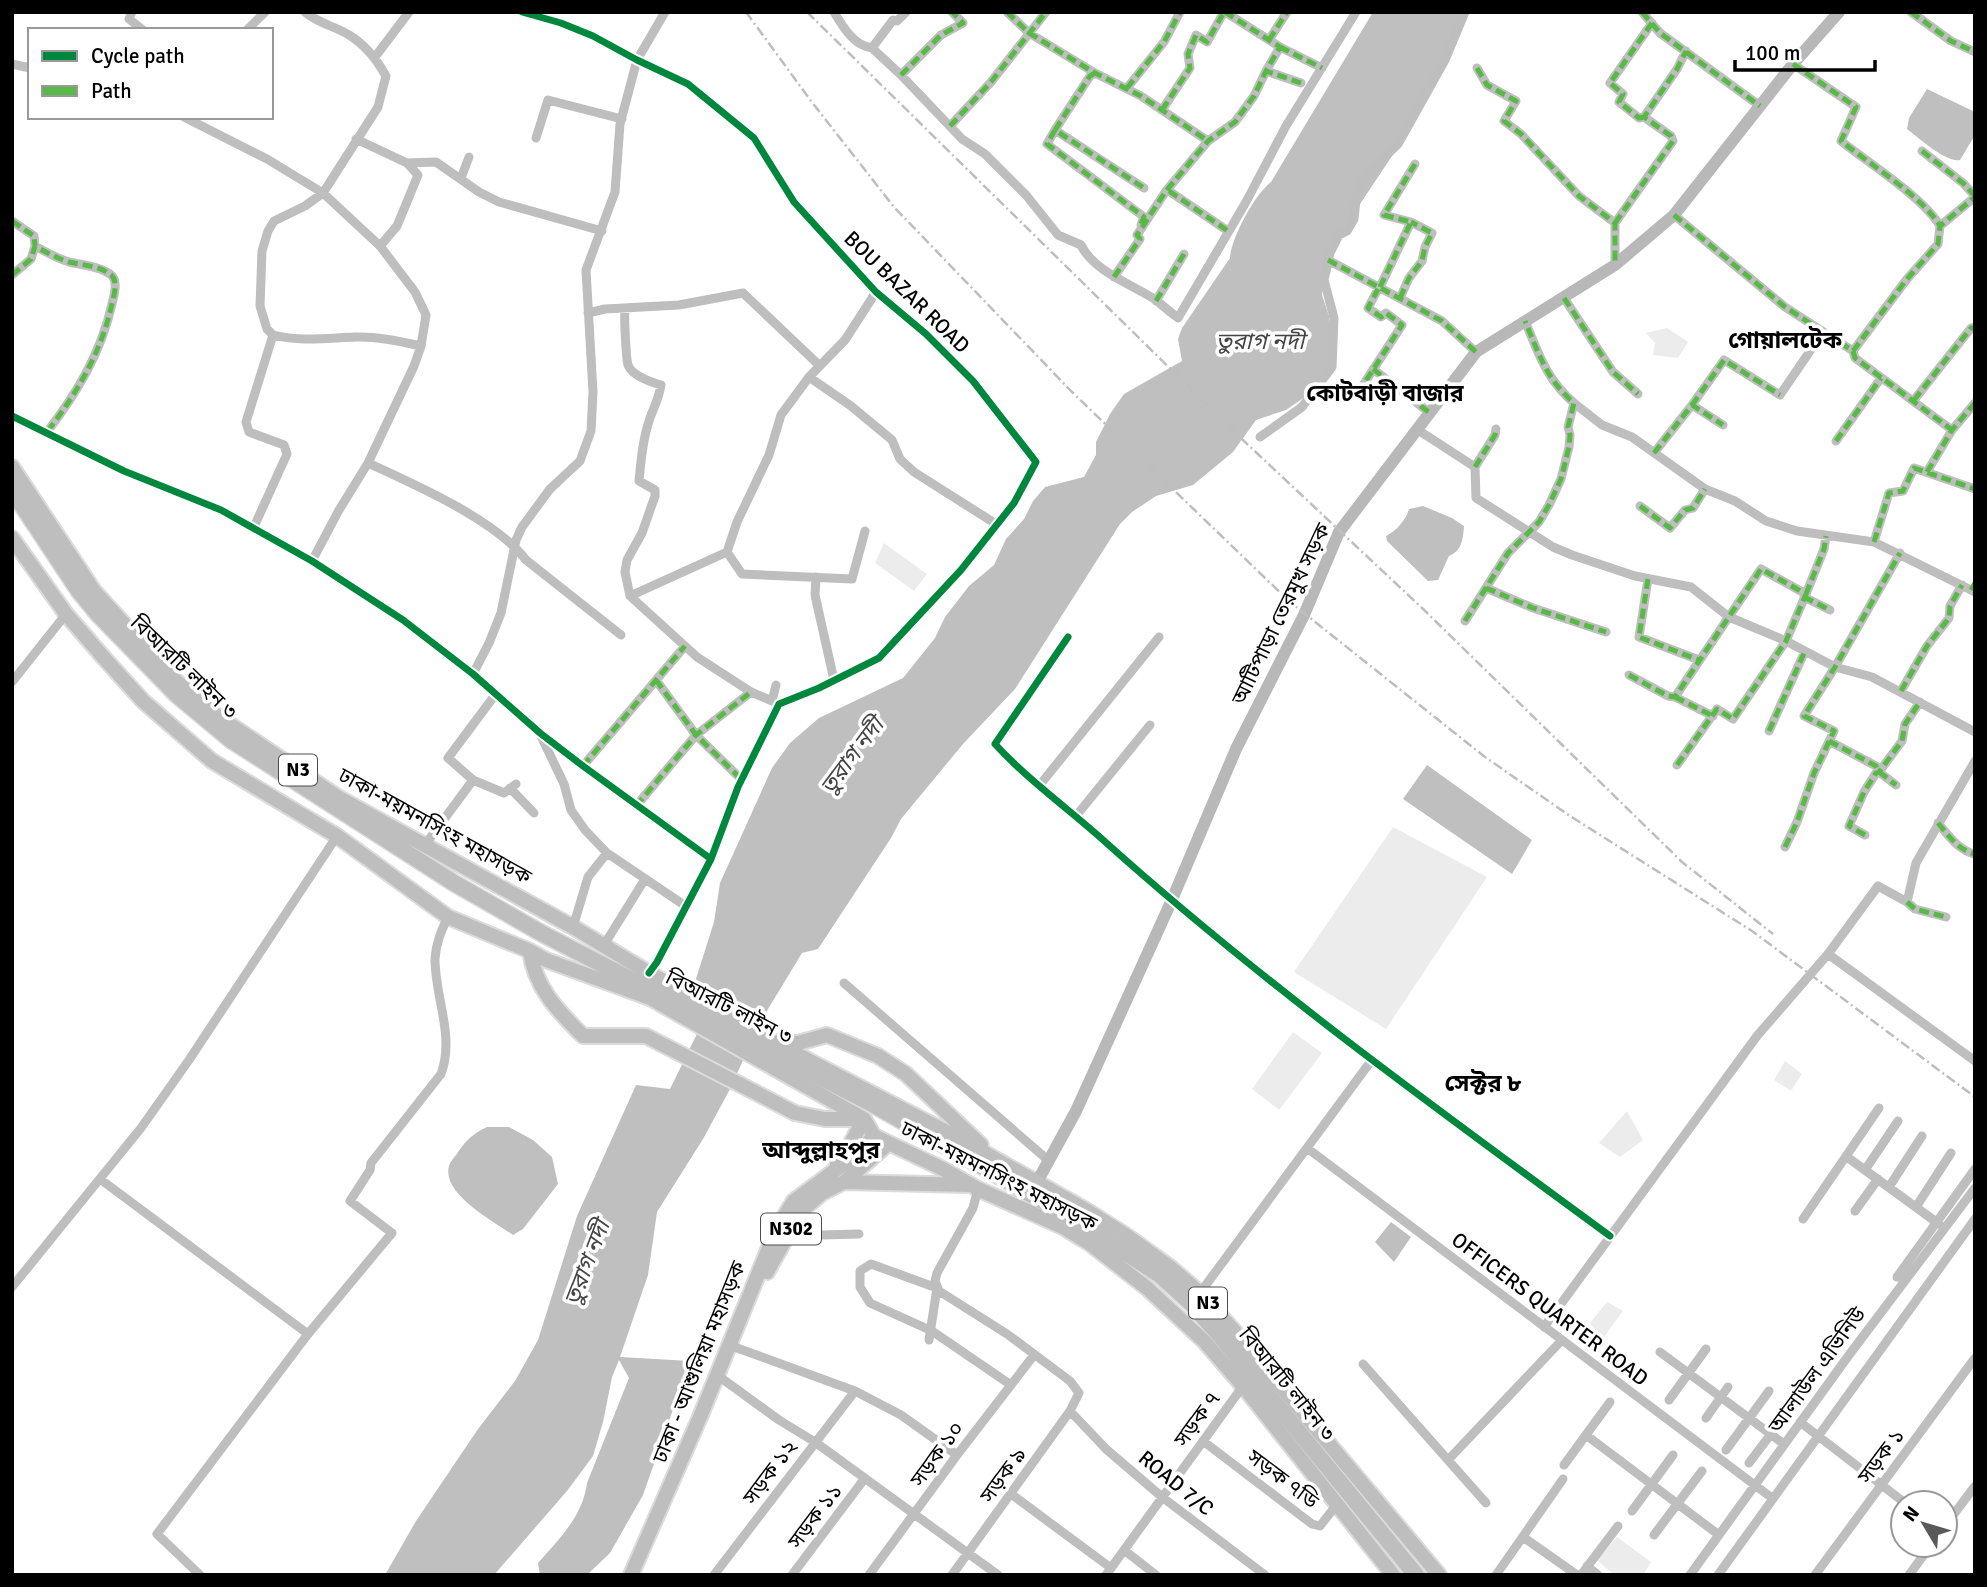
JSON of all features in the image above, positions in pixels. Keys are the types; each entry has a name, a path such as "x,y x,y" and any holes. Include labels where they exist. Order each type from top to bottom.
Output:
{"highway":[{"name":"ঢাকা-ময়মনসিংহ মহাসড়ক","path":"12,467 94,591 175,680 223,720 339,798 573,927 663,980 864,1119 874,1136 974,1187 1063,1227 1115,1262 1205,1342 1394,1575"},
{"name":"বিআরটি লাইন ৩","path":"12,490 91,606 177,695 231,740 454,883 543,934 992,1170 1118,1246 1160,1275 1207,1321 1416,1575"},
{"name":"N3","path":"12,538 66,614 143,701 212,761 337,836 447,917 546,960 650,998 765,1049"},
{"path":"530,951 532,971 553,1006 583,1036 646,1036 795,1113 825,1119 864,1119"},
{"path":"765,1049 828,1035 878,1056 906,1074 1002,1163"},
{"name":"ঢাকা-ময়মনসিংহ মহাসড়ক","path":"765,1049 908,1114 1037,1182 1127,1236 1200,1293 1439,1575"},
{"name":"ঢাকা - আশুলিয়া মহাসড়ক","path":"824,1178 844,1156 864,1119"},
{"name":"ঢাকা - আশুলিয়া মহাসড়ক","path":"631,1575 777,1228 794,1201 857,1154 874,1136"},
{"name":"N302","path":"729,1345 796,1220 822,1193 844,1182 888,1144"},
{"path":"844,1182 974,1187"}],"main road":[{"name":"আটিপাড়া তেরমুখ সড়ক","path":"1037,1182 1076,1111 1171,902 1236,749 1304,615 1339,532 1476,352 1615,265 1674,215 1793,64 1839,12"}],"street":[{"path":"132,12 129,19 140,28"},
{"path":"249,28 265,12"},
{"path":"305,12 321,24 349,35 375,57 386,76 379,107 323,193 305,206 274,221 268,231 262,251 260,306 267,330 273,335 288,338 375,338 421,346"},
{"path":"375,57 409,12"},
{"path":"473,674 501,613 514,544 522,527 550,489 580,461 591,431 593,392 586,270 615,192 622,119 637,60 666,12"},
{"path":"834,12 844,30 863,47 872,48 962,139 985,154 1026,195 1058,235 1081,245 1085,254 1114,277 1156,300 1178,318 1286,126 1356,12"},
{"path":"872,48 888,24 893,20 897,21 906,12"},
{"path":"901,75 941,35 963,23 952,12"},
{"path":"1007,12 1029,33 1095,73 1127,88 1208,141"},
{"path":"950,126 991,82 1046,12"},
{"path":"1127,88 1164,42 1180,12"},
{"path":"1162,110 1191,68 1188,54 1196,35 1208,43 1225,12 1280,47 1322,68"},
{"path":"1269,40 1287,12"},
{"path":"1260,437 1302,407 1332,367 1334,318 1324,280 1328,261 1339,235 1347,231 1354,219 1357,191 1370,171 1398,144 1444,60 1465,12"},
{"path":"1643,12 1660,33 1760,106"},
{"path":"1911,12 1951,41 1975,52"},
{"name":"BOU BAZAR ROAD","path":"527,13 593,36 688,83 754,138 794,202 876,292 926,334 972,381 1036,462 1014,503 996,524"},
{"path":"1615,265 1615,223 1674,138 1644,117 1639,118 1619,102 1623,94 1610,82 1652,23"},
{"path":"1137,235 1208,141 1235,122 1254,96 1280,47"},
{"path":"1644,117 1686,51"},
{"path":"1793,64 1856,107 1841,141 1920,203 1940,226 1940,242 1907,279 1853,351"},
{"path":"1477,68 1487,85 1516,101 1504,121 1521,134 1579,196 1615,223"},
{"path":"1266,72 1301,83"},
{"path":"1095,73 1090,75 1047,144 1144,217 1137,235 1140,239 1114,277"},
{"path":"536,138 548,100 622,119"},
{"path":"201,122 323,193 380,246 415,292 426,315 421,346 414,366 368,463 312,561"},
{"path":"1055,130 1144,188"},
{"path":"356,139 407,163 418,175 397,226 380,246"},
{"path":"1922,151 1964,183 1975,197 1940,226"},
{"path":"461,178 469,157"},
{"path":"407,163 436,162 479,192 499,202 602,231"},
{"path":"1400,298 1409,278 1422,261 1424,247 1432,233 1411,222 1384,215 1415,164"},
{"path":"1169,191 1228,231"},
{"path":"1674,215 1785,307 1853,351 1855,358 1952,430"},
{"path":"12,220 34,236 35,246 31,259 12,275"},
{"path":"1358,393 1402,325 1386,313 1381,317 1368,308 1411,222"},
{"path":"35,246 55,258 111,274 115,279 107,324 96,357 47,432"},
{"path":"1156,300 1184,254"},
{"path":"1328,261 1442,321 1476,352"},
{"path":"630,596 727,552 737,522 769,455 781,415 810,377 845,340 876,292"},
{"path":"589,313 679,304 743,293 820,366"},
{"path":"1564,299 1613,372 1638,394"},
{"path":"625,309 628,366 639,376 661,386 658,402 645,434 639,481 655,490 655,496 642,533 627,560 625,572 630,596 697,657 751,692 775,702 834,680 879,658 961,570 996,524 914,472 900,459 892,440 810,377"},
{"path":"1525,321 1552,382 1602,425 1632,436 1705,489 1735,501 1766,521 1797,531 1874,542 1973,589"},
{"path":"1914,400 1971,328 1975,328"},
{"path":"1654,453 1724,360 1780,395 1823,332"},
{"path":"253,529 287,454 284,445 249,432 246,422 273,335"},
{"path":"1373,369 1430,413"},
{"path":"1836,441 1881,378"},
{"path":"1465,621 1508,553 1530,532 1544,513 1561,479 1569,447 1568,426 1574,402"},
{"path":"1927,472 1952,430 1975,403"},
{"path":"1692,405 1723,425"},
{"path":"12,416 124,471 221,510 312,561 403,620 473,674 540,733 711,859"},
{"path":"1496,429 1475,467 1476,498 1572,555 1648,579 1691,587 1729,617 1786,641 1835,667 1872,677 1975,732"},
{"path":"1418,430 1475,467"},
{"path":"368,463 422,487 514,544 526,560 621,635"},
{"path":"1874,542 1889,493 1903,491 1914,468 1975,489"},
{"path":"1640,506 1670,528 1685,510 1693,508 1705,489"},
{"path":"727,552 742,574 852,579 865,531"},
{"path":"1677,765 1717,709 1732,719 1786,641 1824,549 1826,536"},
{"path":"1785,847 1833,731 1804,716 1900,553"},
{"path":"1675,697 1761,569 1830,610"},
{"path":"816,577 815,595 834,680"},
{"path":"1648,579 1639,636 1699,660"},
{"path":"1901,691 1927,646 1949,618 1950,606 1962,585"},
{"path":"1486,587 1533,608 1606,632"},
{"path":"12,682 66,614"},
{"path":"1068,637 995,744 1171,902 1371,1061 1610,1236"},
{"path":"1039,786 1159,637"},
{"path":"583,766 685,646"},
{"path":"1769,731 1805,650"},
{"path":"1629,676 1713,716"},
{"path":"656,680 696,735 742,780"},
{"path":"649,973 711,859 775,702 776,685"},
{"path":"636,806 696,735 751,692"},
{"path":"495,695 448,758 473,780 504,793 513,786 534,813"},
{"path":"1865,835 1849,825 1864,792 1902,741 1905,724 1920,702"},
{"path":"1076,816 1150,725"},
{"path":"540,733 564,784 570,810 585,830 607,853 687,907"},
{"path":"1829,741 1876,766 1879,772 1896,785"},
{"path":"1907,902 1916,863 1975,761"},
{"path":"425,845 473,780"},
{"path":"1938,823 1956,844 1975,854"},
{"path":"12,1287 100,1179 189,1060 337,836"},
{"path":"573,927 588,877 607,853"},
{"path":"604,945 645,879"},
{"path":"1544,1327 1758,1037 1828,954 1878,886 1915,909 1946,917"},
{"path":"200,1575 158,1534 308,1334 392,1233 350,1201 370,1170 371,1163 441,1074 447,1058 435,959 438,937 447,917"},
{"path":"1828,954 1975,1061"},
{"path":"844,983 1049,1161"},
{"path":"1200,1293 1371,1061"},
{"path":"1803,1219 1879,1108"},
{"path":"1865,1170 1899,1121"},
{"path":"1889,1187 1922,1136"},
{"name":"OFFICERS QUARTER ROAD","path":"1307,1148 1772,1498"},
{"path":"1916,1207 1951,1153"},
{"path":"1847,1157 1940,1225"},
{"path":"1897,1277 1940,1225 1975,1169"},
{"path":"100,1179 308,1334"},
{"path":"1855,1211 1878,1179"},
{"path":"931,1336 937,1273 973,1208 974,1187"},
{"name":"আলাউল এভিনিউ","path":"1690,1575 1940,1225 1975,1188"},
{"path":"1718,1575 1975,1219"},
{"path":"796,1220 821,1235 859,1234"},
{"path":"1012,1385 870,1303 860,1287 860,1271 871,1264 937,1288 1034,1355"},
{"path":"1448,1460 1562,1340"},
{"path":"729,1345 855,1391 901,1415 957,1455"},
{"path":"1669,1399 1706,1349"},
{"path":"1660,1352 1784,1444"},
{"name":"সড়ক ১০","path":"869,1575 1034,1355"},
{"name":"সড়ক ৯","path":"952,1575 1070,1412 1079,1393 1070,1381 1034,1355"},
{"name":"সড়ক ১","path":"1815,1575 1975,1359"},
{"path":"1363,1364 1486,1503"},
{"path":"717,1375 779,1420 815,1442 998,1575"},
{"name":"সড়ক ৭","path":"1108,1571 1243,1386"},
{"path":"1706,1418 1728,1387"},
{"name":"সড়ক ১২","path":"714,1575 855,1391"},
{"path":"1726,1450 1769,1391"},
{"path":"1563,1465 1610,1402"},
{"path":"1749,1463 1790,1409"},
{"name":"ROAD 7/C","path":"1070,1412 1162,1497 1265,1575"},
{"path":"1800,1422 1889,1491"},
{"path":"1586,1435 1719,1535"},
{"name":"সড়ক ৭ডি","path":"1203,1441 1312,1524 1320,1525 1338,1503"},
{"path":"1632,1511 1673,1455"},
{"path":"1654,1535 1702,1471"},
{"name":"সড়ক ১১","path":"792,1575 865,1478"},
{"path":"1496,1575 1563,1479"},
{"path":"1959,1507 1975,1486"},
{"path":"1011,1494 1108,1571"},
{"path":"1523,1537 1579,1575 1618,1525"},
{"path":"1124,1550 1156,1575"},
{"path":"1909,1575 1921,1559"},
{"path":"1587,1566 1598,1575"}],"shaded area":[{"path":"1667,328 1688,342 1678,358 1653,355 1655,343 1646,333"},
{"path":"884,543 927,574 914,591 875,563"},
{"path":"1393,827 1487,877 1386,1029 1294,972"},
{"path":"1293,1032 1322,1053 1279,1110 1252,1089"},
{"path":"1785,1061 1802,1074 1791,1091 1774,1080"},
{"path":"1627,1111 1643,1140 1620,1157 1599,1143"},
{"path":"1607,1302 1623,1311 1601,1341 1590,1323"},
{"path":"1617,1537 1651,1562 1643,1575 1614,1575 1597,1560"}],"water":[{"name":"তুরাগ নদী","path":"1373,12 1464,12 1416,120 1332,246 1322,273 1322,295 1329,316 1334,359 1325,383 1286,410 1256,420 1233,452 1193,485 1156,496 1132,512 1120,524 1015,689 963,744 901,819 818,949 802,953 762,1019 729,1091 703,1139 657,1212 648,1275 620,1357 690,1361 643,1495 610,1553 587,1575 540,1575 538,1563 569,1526 581,1506 587,1483 629,1378 619,1360 612,1377 593,1456 567,1491 494,1575 385,1575 416,1521 478,1429 515,1381 538,1340 577,1216 636,1085 670,1089 714,999 695,982 714,922 720,883 772,768 790,743 819,718 903,678 935,638 945,617 969,586 994,565 1006,539 1024,519 1033,501 1045,487 1084,477 1096,455 1096,442 1124,394 1182,361 1178,339 1182,328 1230,258 1231,249 1245,217 1271,182"},
{"path":"1927,89 1975,112 1975,135 1960,160 1940,154 1907,129 1909,118"},
{"path":"1423,506 1464,526 1461,544 1457,551 1449,556 1438,580 1428,581 1387,541 1386,536 1400,525 1409,509"},
{"path":"1427,765 1532,840 1512,874 1403,799"},
{"path":"487,1127 509,1127 533,1140 552,1157 558,1184 523,1229 513,1235 461,1197 449,1176 450,1164 461,1148 471,1137"},
{"path":"1391,1222 1411,1237 1394,1262 1375,1242"}],"railway":[{"path":"746,12 894,207 1071,391 1290,602 1485,757 1570,816 1752,931 1975,1097"},
{"path":"807,12 1245,442 1421,607 1682,862 1773,934"}],"marked path":[{"path":"901,75 941,35 963,23 952,12"},
{"path":"1007,12 1029,33 1095,73 1141,96 1208,141"},
{"path":"950,126 991,82 1046,12"},
{"path":"1127,88 1164,42 1180,12"},
{"path":"1162,110 1190,68 1188,54 1196,35 1207,42 1224,12"},
{"path":"1225,12 1280,47 1266,71 1301,83"},
{"path":"1269,40 1287,12"},
{"path":"1642,12 1660,33 1760,106"},
{"path":"1911,12 1951,41 1975,52"},
{"path":"1644,117 1639,118 1619,102 1623,94 1610,83 1652,23"},
{"path":"1280,47 1322,68"},
{"path":"1615,223 1673,141 1671,136 1644,117 1686,51"},
{"path":"1793,64 1856,107 1841,141 1908,192 1940,226"},
{"path":"1477,68 1487,85 1516,101 1504,121 1521,134 1579,196 1615,223 1615,265"},
{"path":"1114,277 1140,239 1137,235 1166,191 1208,141 1235,122 1254,96 1266,71"},
{"path":"1095,73 1090,76 1055,130 1144,188"},
{"path":"1055,130 1047,144 1144,217 1140,226"},
{"path":"1922,151 1963,183 1975,196"},
{"path":"1380,287 1411,222 1384,215 1415,164"},
{"path":"1169,191 1228,231"},
{"path":"1853,351 1907,279 1938,244 1940,226 1975,197"},
{"path":"1674,215 1785,307 1853,351 1855,358 1952,430"},
{"path":"12,221 34,236 35,246"},
{"path":"1400,298 1409,278 1422,261 1432,233 1411,222"},
{"path":"12,275 31,259 35,246 64,260 101,269 114,280 112,304 95,356 78,387 47,432"},
{"path":"1156,301 1184,254"},
{"path":"1328,260 1442,321 1476,352"},
{"path":"1358,393 1402,325 1386,313 1381,317 1368,308 1378,289"},
{"path":"1564,298 1613,372 1638,394"},
{"path":"1465,621 1508,553 1539,522 1561,479 1569,447 1568,427 1574,403 1550,375 1525,321"},
{"path":"1914,400 1971,328 1975,328"},
{"path":"1692,405 1724,360 1780,395"},
{"path":"1373,369 1430,413"},
{"path":"1836,441 1881,378"},
{"path":"1927,472 1952,430 1975,403"},
{"path":"1654,453 1692,405 1723,425"},
{"path":"1475,467 1496,429"},
{"path":"1874,542 1889,493 1903,491 1914,468 1975,489"},
{"path":"1640,506 1670,528 1685,510 1693,508 1705,489"},
{"path":"1806,594 1824,549 1826,536"},
{"path":"1785,847 1834,731 1804,716 1900,553"},
{"path":"1629,675 1668,696 1675,697 1761,569 1806,594 1786,641 1733,719 1717,709 1677,765"},
{"path":"1648,579 1639,637 1699,660"},
{"path":"1971,590 1975,583"},
{"path":"1901,691 1927,646 1949,618 1950,606 1962,585"},
{"path":"1486,588 1533,608 1606,632"},
{"path":"1804,597 1830,610"},
{"path":"583,766 685,646"},
{"path":"1769,731 1805,651"},
{"path":"656,680 696,735 742,780"},
{"path":"636,806 696,735 751,692"},
{"path":"1675,697 1713,716"},
{"path":"1865,835 1849,826 1864,792 1902,741 1905,724 1920,702"},
{"path":"1829,741 1876,766 1879,772 1896,785"},
{"path":"1938,823 1959,846 1975,854"},
{"path":"1907,902 1915,909 1946,917"}],"cycle path":[{"path":"522,12 593,36 688,84 754,138 794,202 876,292 926,334 973,381 1036,462 1014,503 961,570 879,658 819,688 779,704 738,787 711,859 649,973"},
{"path":"12,416 124,471 221,510 312,561 403,620 473,674 540,733 711,859"},
{"path":"1068,637 995,744 1033,781 1287,994 1415,1093 1610,1236"}],"district":[{"name":"গোয়ালটেক","path":"1785,340"},
{"name":"কোটবাড়ী বাজার","path":"1385,393"},
{"name":"সেক্টর ৮","path":"1483,1083"},
{"name":"আব্দুল্লাহপুর","path":"821,1150"}]}
